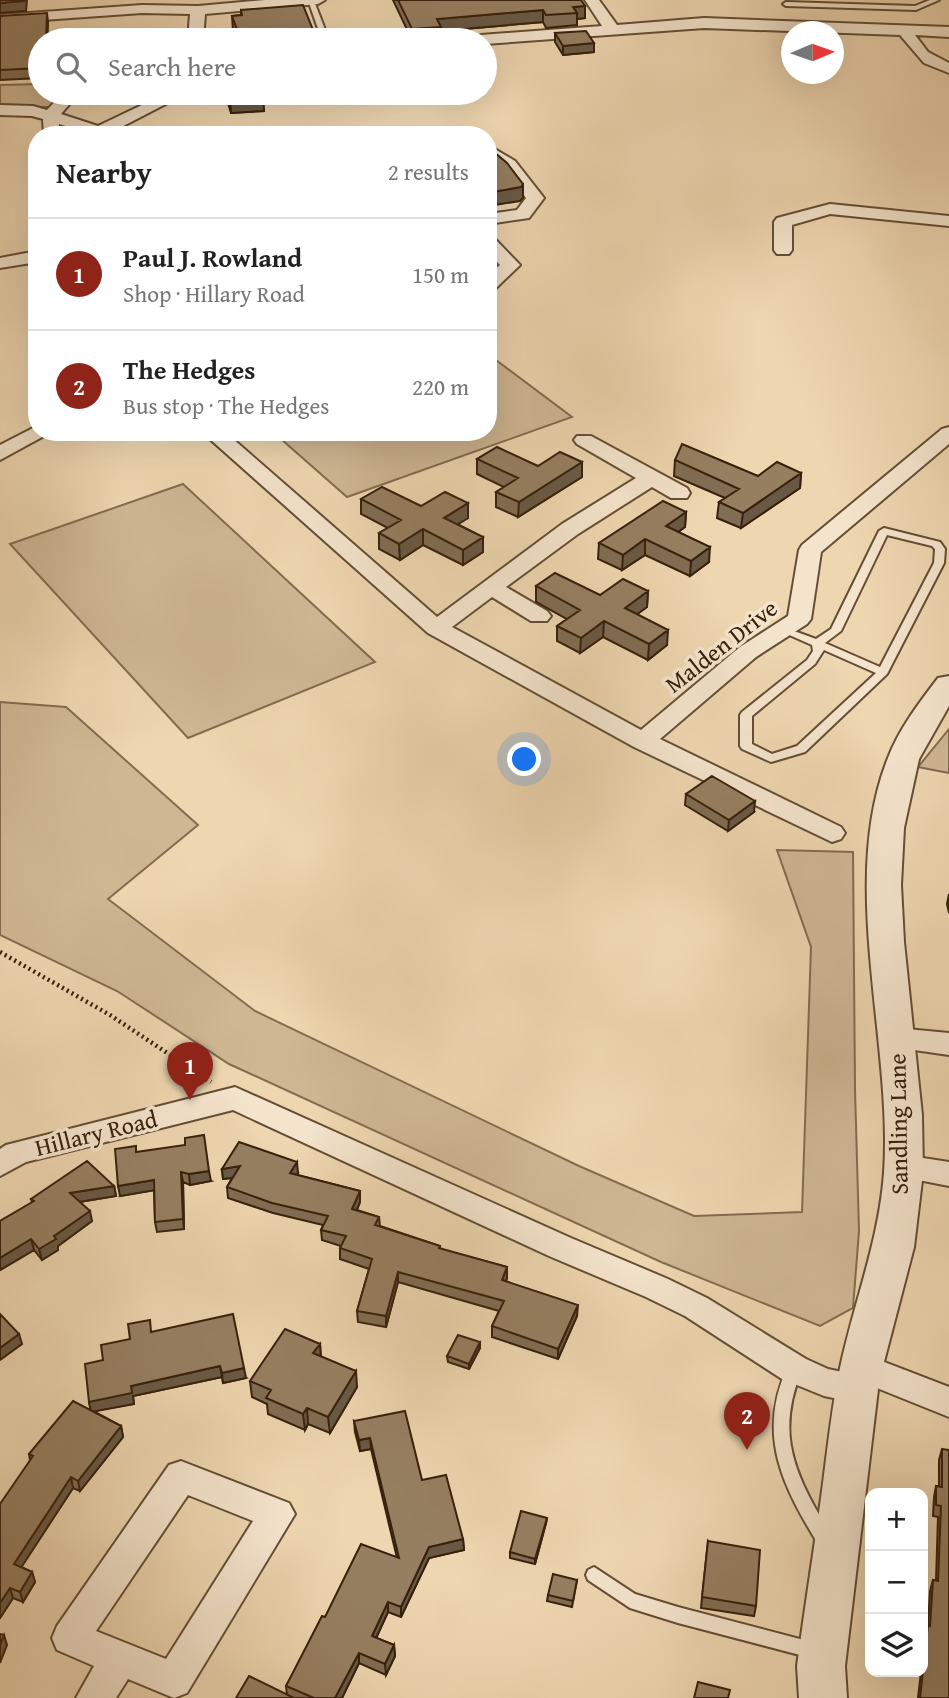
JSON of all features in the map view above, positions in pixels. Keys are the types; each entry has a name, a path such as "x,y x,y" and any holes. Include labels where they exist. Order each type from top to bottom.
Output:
{"street":[{"path":"0,19 96,15 142,9 198,10 318,0"},
{"path":"592,0 613,31"},
{"path":"197,28 198,10"},
{"path":"497,39 705,23 949,32"},
{"path":"905,30 908,38 935,66 949,68"},
{"path":"51,126 51,116 61,105"},
{"path":"110,126 154,105"},
{"path":"0,110 33,111 77,126"},
{"path":"497,154 525,182 535,198 523,214 497,218"},
{"path":"783,250 783,222 830,209 949,220"},
{"path":"497,251 511,265 497,277"},
{"path":"0,263 28,258"},
{"name":"Malden Drive","path":"643,741 748,652 799,620 810,550 949,433"},
{"path":"0,454 28,437"},
{"path":"584,440 678,493"},
{"path":"222,441 436,628 643,741 832,832"},
{"path":"436,628 570,529 649,479"},
{"path":"491,587 539,616"},
{"name":"Sandling Lane","path":"823,1698 822,1653 859,1378 897,1229 904,1167 885,887 886,846 892,799 900,769 921,722 949,685"},
{"path":"896,1039 949,1044"},
{"path":"235,1098 560,1247 657,1288 696,1307 794,1369 824,1382 859,1378 949,1402"},
{"name":"Hillary Road","path":"6,1154 235,1098"},
{"path":"904,1167 949,1174"},
{"path":"181,1476 277,1514 174,1680 120,1658 70,1638 181,1476"},
{"path":"95,1698 120,1658"}],"lane":[{"path":"786,4 916,8 936,0"},
{"path":"311,1 321,28"},
{"path":"884,531 936,544 940,549 939,563 883,672 801,749 771,758 746,746 746,715 811,662 819,651 817,643 835,631 884,531"},
{"path":"783,630 883,672"},
{"path":"794,1369 784,1392 782,1449 809,1515 835,1558"},
{"path":"594,1575 630,1600 822,1653"}],"path":[{"path":"0,952 110,1015 235,1098"}],"shaded area":[{"path":"28,84 28,105 53,105 0,107 0,85"},
{"path":"497,361 572,417 347,497 283,441 497,441"},
{"path":"183,484 375,662 188,738 10,544"},
{"path":"0,702 66,707 198,825 108,899 255,1011 579,1166 694,1216 802,1212 811,947 777,850 853,852 859,1231 853,1308 820,1326 661,1262 229,1064 117,991 0,935"},
{"path":"949,729 949,773 918,767"}],"building":[{"path":"0,0 25,0 0,3"},
{"path":"398,0 581,0 585,6 573,7 577,13 546,15 543,10 437,19 441,27 412,28"},
{"path":"303,5 312,28 236,28 232,16 242,15 241,10"},
{"path":"47,13 46,28 28,28 28,69 0,70 0,16"},
{"path":"586,31 594,43 563,46 555,33"},
{"path":"497,155 523,184 521,187 497,191"},
{"path":"682,444 758,476 777,462 801,473 743,513 719,502 739,489 675,460"},
{"path":"497,447 538,466 560,452 582,462 519,502 496,492 518,478 477,459"},
{"path":"382,487 421,506 445,492 468,503 444,518 483,537 463,550 423,529 399,544 379,533 401,520 361,499"},
{"path":"663,501 686,512 666,526 710,547 691,561 645,539 623,555 599,543"},
{"path":"555,573 600,595 623,579 648,591 625,608 668,630 649,644 604,621 581,638 557,626 580,610 536,586"},
{"path":"712,776 755,801 729,820 686,794"},
{"path":"204,1135 209,1171 189,1174 181,1172 183,1219 155,1222 154,1180 118,1186 115,1149 136,1146 136,1152 185,1145 185,1138"},
{"path":"239,1142 297,1162 290,1173 360,1191 352,1209 379,1217 375,1225 440,1246 439,1248 507,1267 502,1280 578,1305 558,1349 492,1326 504,1301 398,1272 386,1316 357,1311 372,1259 340,1248 346,1236 321,1230 328,1216 272,1203 227,1187 240,1166 222,1169"},
{"path":"87,1161 114,1186 70,1193 90,1211 54,1236 56,1239 39,1249 31,1239 0,1258 0,1221 34,1201 31,1199"},
{"path":"0,1314 19,1334 0,1348"},
{"path":"233,1314 244,1368 222,1373 220,1366 131,1386 132,1393 89,1402 85,1364 103,1360 101,1345 130,1339 128,1324 150,1320 151,1332"},
{"path":"285,1329 320,1344 313,1353 356,1371 328,1417 307,1408 303,1414 266,1398 271,1390 250,1381"},
{"path":"458,1335 480,1342 469,1364 447,1356"},
{"path":"73,1401 121,1426 78,1481 71,1477 14,1564 32,1572 20,1592 10,1588 0,1603 0,1504 33,1456 29,1454"},
{"path":"405,1411 422,1480 446,1475 463,1539 429,1547 401,1607 388,1602 372,1636 394,1645 385,1664 359,1653 335,1698 314,1698 286,1686 322,1616 325,1617 361,1544 399,1558 370,1438 359,1440 354,1421"},
{"path":"942,1449 949,1450 949,1698 920,1698 922,1677 928,1677 928,1625 930,1626 933,1580 938,1581 941,1506 936,1505 936,1486 942,1487"},
{"path":"521,1511 547,1518 535,1559 510,1552"},
{"path":"708,1541 760,1550 756,1606 702,1597"},
{"path":"553,1574 577,1580 573,1601 548,1595"},
{"path":"249,1676 294,1698 236,1698"},
{"path":"698,1682 730,1690 728,1698 694,1698"}],"place":[{"name":"Paul J. Rowland","path":"190,1100"},
{"name":"The Hedges","path":"747,1450"}]}
